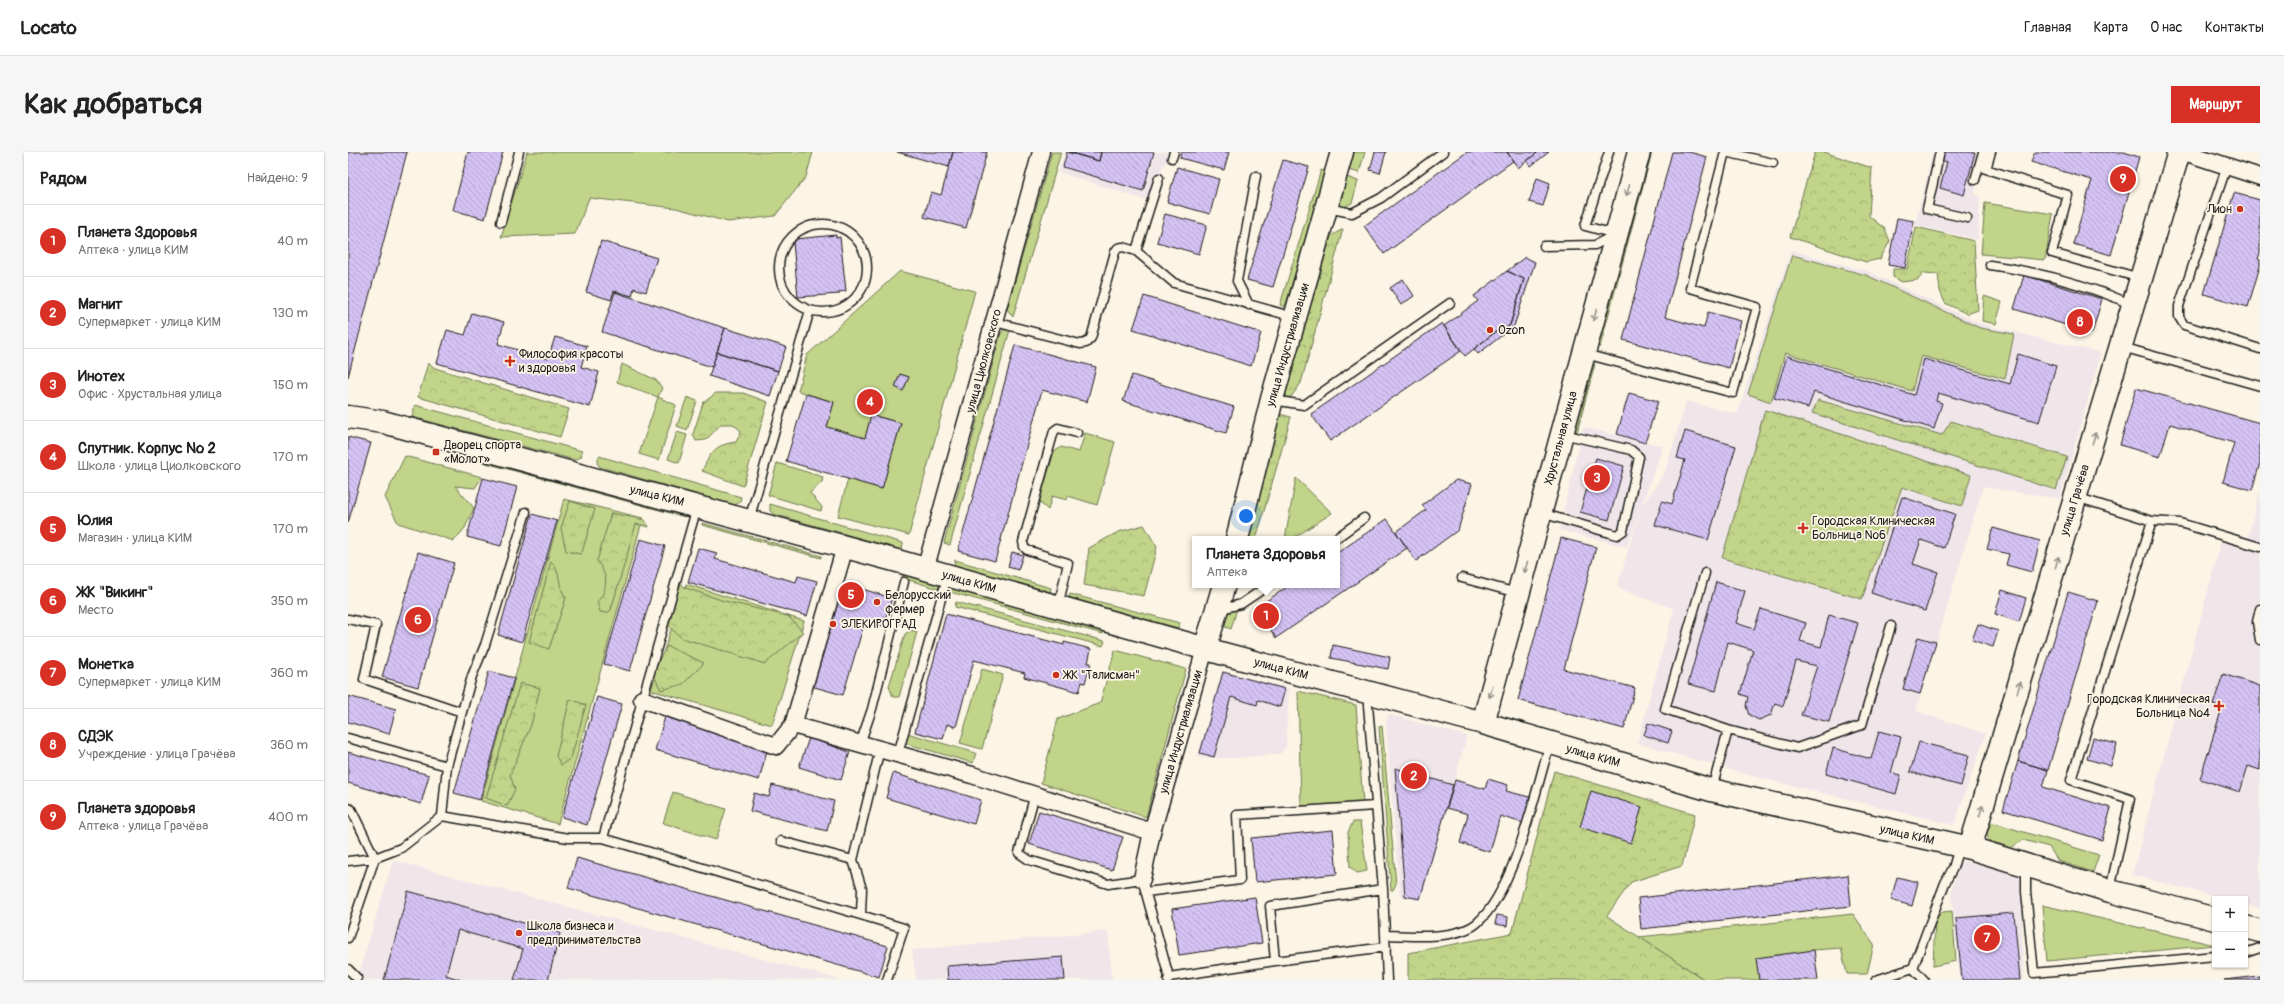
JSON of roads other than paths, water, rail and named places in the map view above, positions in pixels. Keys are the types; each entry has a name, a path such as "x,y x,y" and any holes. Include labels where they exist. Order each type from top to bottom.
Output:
{"street":[{"name":"улица Циолковского","path":"925,570 1041,152"},
{"name":"улица Индустриализации","path":"1238,536 1272,400 1342,152"},
{"name":"Хрустальная улица","path":"1483,723 1562,433 1567,396 1584,354 1639,152"},
{"name":"улица Грачёва","path":"1964,847 2076,497 2179,152"},
{"path":"2184,152 2260,177"},
{"name":"улица КИМ","path":"348,417 383,422 845,547 1206,649 1483,723 1712,790 1964,847 2110,891 2212,918"},
{"path":"642,699 776,746 793,725 845,547"},
{"name":"улица Индустриализации","path":"1144,886 1152,832 1223,588"},
{"path":"793,725 1035,794 1152,832"},
{"path":"2248,928 2260,931"}],"lane":[{"path":"501,222 519,152"},
{"path":"1327,208 1352,213 1381,198 1443,152"},
{"path":"1610,152 1584,226 1616,234"},
{"path":"1584,354 1733,393 1757,307 1690,288 1725,152 1773,163"},
{"path":"1940,152 1927,209 1967,218"},
{"path":"1975,180 1982,152"},
{"path":"1991,152 1986,169 2068,195 2052,253 2142,278"},
{"path":"2227,166 2179,306 2179,317 2184,325 2260,349"},
{"path":"1249,305 1237,281 1256,176"},
{"path":"1136,251 1159,178"},
{"path":"824,223 838,226 851,234 861,245 866,259 867,274 862,289 853,301 840,309 825,312 810,310 798,304 788,294 781,282 778,268 781,254 787,241 797,232 810,225 824,223"},
{"path":"1544,246 1595,245 1616,234"},
{"path":"995,322 1080,344 1086,343 1090,338 1118,248 1123,247 1136,251 1174,284 1295,318"},
{"path":"1990,265 2027,271 2105,293 2134,305"},
{"path":"1272,400 1304,405 1450,303"},
{"path":"748,521 810,310"},
{"path":"2121,347 2260,386"},
{"path":"1057,607 1068,563 1028,550 1024,547 1023,542 1054,431 1058,428 1077,433"},
{"path":"1540,513 1617,535 1623,530 1639,457 1631,450 1562,433"},
{"path":"2076,497 2152,521 2180,523 2260,547"},
{"path":"603,838 697,507"},
{"path":"348,861 375,858 401,848 442,816 446,766 526,512"},
{"path":"1339,536 1364,518"},
{"path":"2110,891 2130,798 2071,780 2152,521"},
{"path":"1705,573 1665,709 1728,730 1798,748 1862,725 1891,626"},
{"path":"1462,578 1518,593"},
{"path":"860,744 872,709 904,582"},
{"path":"898,754 944,588"},
{"path":"1217,610 1241,604 1265,588"},
{"path":"2260,609 2257,622 2260,640"},
{"path":"348,619 376,624 364,680 462,712"},
{"path":"1369,692 1368,705 1383,890 1387,980"},
{"path":"1712,790 1728,730"},
{"path":"348,738 446,766"},
{"path":"1385,935 1447,935 1477,924 1491,906 1512,871 1550,743"},
{"path":"862,914 862,889 853,860 880,749"},
{"path":"1035,794 1019,853 1029,860 1108,884 1144,886 1240,880 1237,814 1375,806"},
{"path":"348,808 351,809 375,858 348,938"},
{"path":"442,816 568,838 603,838 862,914 904,928 887,980"},
{"path":"781,841 853,860"},
{"path":"1913,968 1945,883 1964,847"},
{"path":"2026,865 2026,892 2034,976 2212,956"},
{"path":"1144,886 1170,979 1275,961 1386,947"},
{"path":"1275,961 1270,906 1383,890"},
{"path":"2248,952 2260,948"},
{"path":"1876,980 1913,968"},
{"path":"1913,968 1924,980"},
{"path":"348,969 356,978"}],"place":[{"name":"Планета здоровья","path":"2123,179"},
{"name":"Лион","path":"2240,209"},
{"name":"СДЭК","path":"2080,322"},
{"name":"Ozon","path":"1490,330"},
{"name":"Философия красоты и здоровья","path":"510,361"},
{"name":"Спутник. Корпус № 2","path":"870,402"},
{"name":"Дворец спорта «Молот»","path":"436,452"},
{"name":"Инотех","path":"1597,478"},
{"name":"Городская Клиническая Больница №6","path":"1803,528"},
{"name":"Юлия","path":"851,595"},
{"name":"Белорусский фермер","path":"877,602"},
{"name":"Планета Здоровья","path":"1266,616"},
{"name":"ЖК \"Викинг\"","path":"418,620"},
{"name":"ЭЛЕКИРОГРАД","path":"833,624"},
{"name":"ЖК \"Талисман\"","path":"1056,675"},
{"name":"Городская Клиническая Больница №4","path":"2219,706"},
{"name":"Магнит","path":"1414,776"},
{"name":"Школа бизнеса и предпринимательства","path":"519,933"},
{"name":"Монетка","path":"1987,938"}]}
